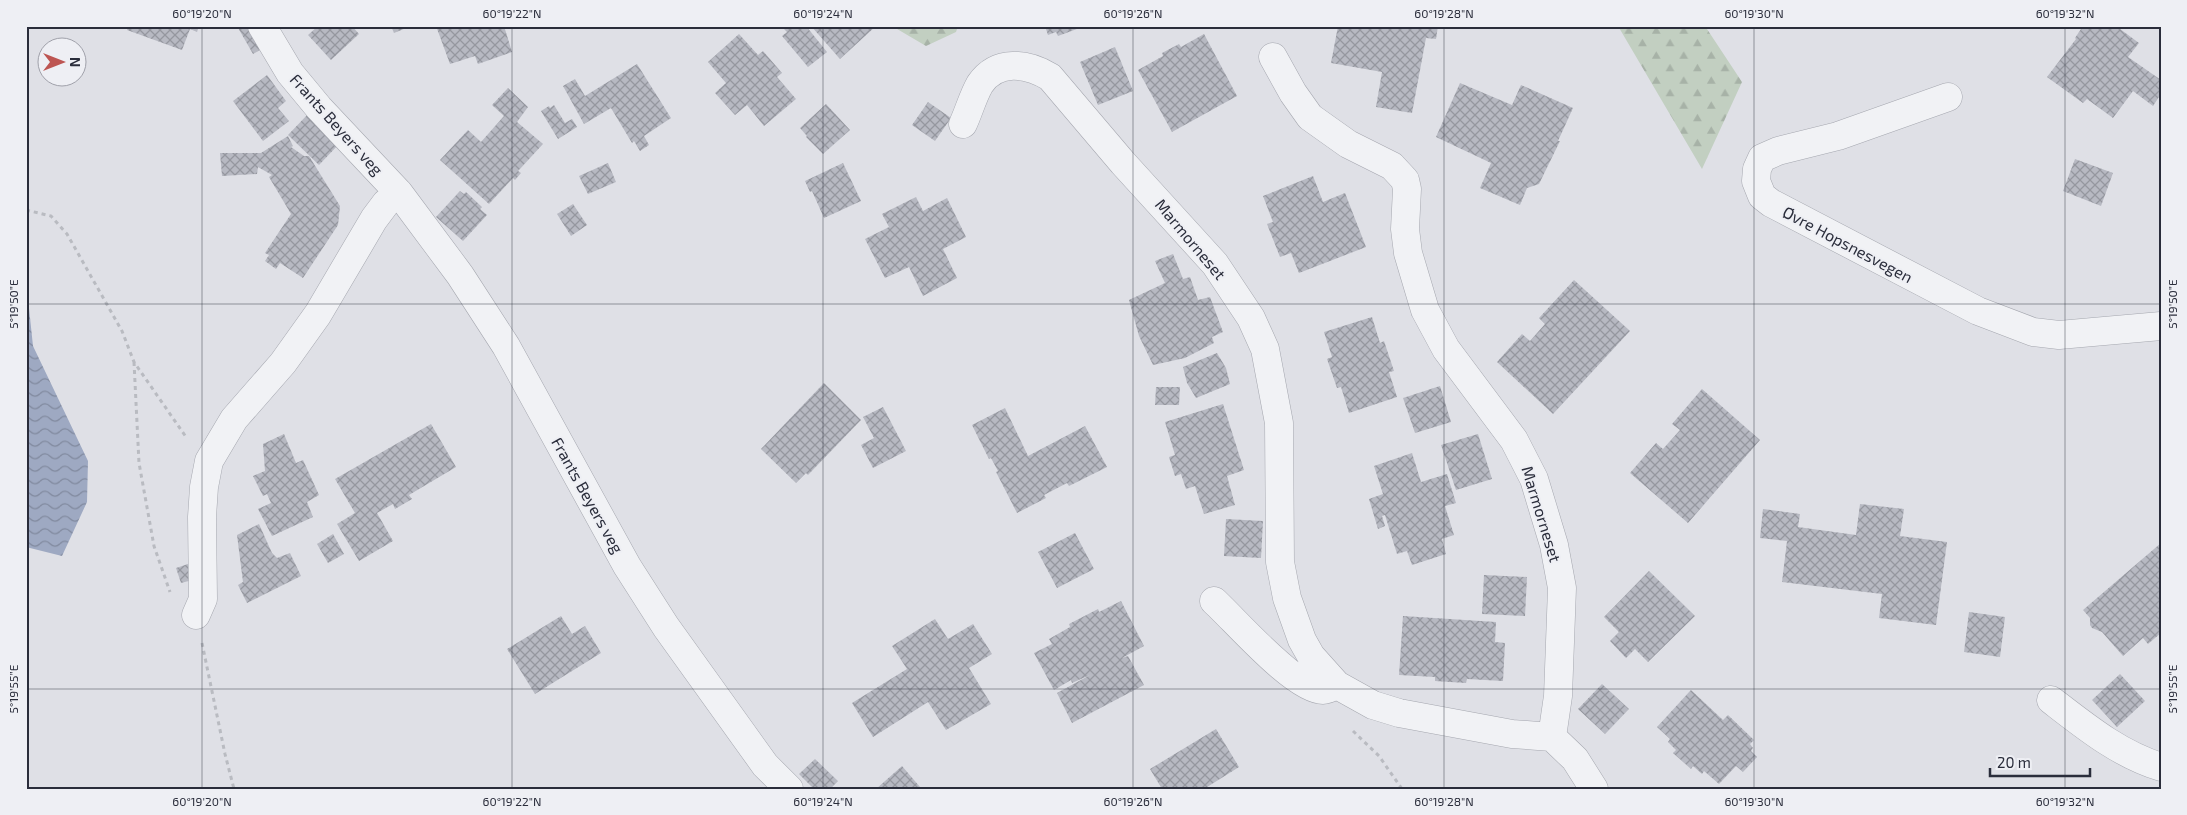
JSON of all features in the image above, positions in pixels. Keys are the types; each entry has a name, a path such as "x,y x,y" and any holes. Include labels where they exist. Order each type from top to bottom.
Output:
{"street":[{"name":"Frants Beyers veg","path":"262,26 290,73 319,108 399,193 460,275 506,346 627,566 666,627 765,765 789,789"},
{"name":"Marmorneset","path":"963,124 979,86 986,76 1002,68 1026,66 1037,69 1050,77 1215,264 1251,318 1265,349 1269,364 1279,423 1280,562 1286,598 1302,640 1311,656 1337,685 1373,705 1399,713 1512,734 1552,737 1558,696 1562,588 1554,545 1534,479 1514,440 1446,349 1425,310 1408,253 1405,229 1407,189 1404,180 1392,166 1348,144 1310,117 1293,93 1273,57"},
{"name":"Øvre Hopsnesvegen","path":"1948,97 1838,136 1778,151 1762,158 1757,170 1756,181 1762,196 1792,216 1978,311 2034,332 2059,335 2161,326"},
{"path":"196,615 203,599 202,517 204,487 210,460 234,419 283,363 318,314 374,219 386,203 399,193"},
{"path":"1214,601 1255,644 1286,670 1314,688 1324,691 1337,685"},
{"path":"2051,700 2102,739 2141,761 2161,767"},
{"path":"1552,737 1575,760 1594,789"}],"path":[{"path":"26,210 51,216 67,234 122,330 134,362 195,449 210,460"},
{"path":"134,362 139,462 154,546 170,592 196,615 234,789"},
{"path":"1350,729 1379,756 1402,789"}],"green space":[{"path":"892,26 958,26 956,32 926,46"},
{"path":"1618,26 1705,26 1742,82 1702,169"}],"water":[{"path":"26,280 33,346 88,461 87,502 62,556 26,547"}],"building":[{"path":"128,26 199,26 197,32 190,29 182,50 127,30"},
{"path":"237,26 253,26 265,47 253,54"},
{"path":"318,26 352,26 359,34 331,60 308,35"},
{"path":"391,26 411,26 394,33"},
{"path":"436,26 504,26 512,52 478,64 475,56 450,64"},
{"path":"787,26 806,26 827,52 808,67 782,36 787,32 784,29"},
{"path":"811,26 876,26 840,59"},
{"path":"1045,26 1085,26 1058,36 1056,32 1048,35"},
{"path":"1338,26 1438,26 1436,39 1426,38 1412,113 1376,107 1382,72 1331,63"},
{"path":"2083,26 2116,26 2139,43 2128,57 2161,80 2161,94 2153,106 2133,91 2113,118 2087,99 2083,103 2047,77 2076,39"},
{"path":"739,34 758,55 763,51 782,73 777,77 796,99 764,126 747,105 735,115 715,93 726,83 708,62"},
{"path":"1204,34 1237,96 1172,132 1138,70 1163,56 1162,53 1179,44 1181,47"},
{"path":"1115,47 1133,91 1098,105 1080,62"},
{"path":"637,64 671,118 644,136 649,145 640,151 634,141 632,143 611,108 584,124 563,86 575,79 585,96"},
{"path":"267,75 286,101 278,108 289,121 263,141 233,101"},
{"path":"1460,83 1512,105 1521,85 1573,108 1558,141 1560,141 1539,184 1527,188 1520,205 1480,188 1491,163 1436,137"},
{"path":"508,88 528,107 517,122 543,144 518,171 521,173 515,180 513,178 489,204 440,160 468,130 481,142 504,116 492,105"},
{"path":"928,102 951,118 935,141 912,125"},
{"path":"826,104 850,130 823,154 800,128"},
{"path":"554,105 565,123 572,119 577,127 558,139 541,111"},
{"path":"309,113 340,143 319,165 288,135"},
{"path":"288,136 293,146 291,147 304,156 309,156 340,206 338,225 303,278 280,263 276,269 265,261 269,255 265,253 291,214 269,177 272,175 258,167 257,174 222,176 220,153 261,153"},
{"path":"2075,159 2113,173 2101,206 2063,191"},
{"path":"608,163 616,182 588,194 579,176"},
{"path":"843,163 861,201 824,218 812,191 810,192 805,181"},
{"path":"1313,176 1323,202 1345,193 1366,247 1299,273 1291,253 1280,257 1267,224 1273,222 1263,196"},
{"path":"460,191 464,194 466,192 482,207 480,209 487,215 463,241 436,217"},
{"path":"916,197 923,211 947,198 966,237 943,249 957,278 923,296 909,267 885,278 865,239 889,227 882,214"},
{"path":"573,204 587,225 571,236 557,214"},
{"path":"1173,254 1183,279 1190,277 1198,300 1210,297 1223,332 1212,337 1214,343 1185,358 1153,365 1139,336 1129,300 1165,283 1155,261"},
{"path":"1574,280 1630,331 1553,414 1497,362 1522,334 1530,341 1545,324 1539,318"},
{"path":"1372,317 1380,343 1384,341 1394,371 1389,372 1397,397 1349,413 1341,387 1337,388 1327,359 1332,357 1324,332"},
{"path":"1217,353 1226,368 1230,384 1196,398 1187,383 1183,367"},
{"path":"824,383 861,420 808,475 806,473 796,483 761,449"},
{"path":"1440,386 1451,422 1415,433 1403,398"},
{"path":"1156,387 1180,387 1179,405 1155,405"},
{"path":"1702,389 1760,440 1688,523 1630,473 1656,443 1663,449 1680,430 1672,424"},
{"path":"1223,404 1244,470 1227,476 1235,505 1204,514 1195,486 1186,489 1181,474 1175,476 1169,457 1175,455 1165,422"},
{"path":"883,407 906,451 873,468 861,445 874,438 863,417"},
{"path":"1005,408 1028,456 1085,426 1107,467 1069,486 1067,483 1044,495 1046,498 1017,513 996,472 998,471 991,458 989,459 972,425"},
{"path":"431,424 456,467 409,495 412,499 395,509 393,504 377,513 393,541 359,561 337,524 355,513 335,479"},
{"path":"284,434 296,463 303,460 319,495 307,502 313,517 272,536 258,509 271,503 267,494 263,496 253,476 265,471 263,444"},
{"path":"1478,434 1492,479 1456,490 1441,445"},
{"path":"1412,453 1421,482 1447,474 1456,503 1445,506 1454,535 1442,539 1446,554 1412,565 1407,551 1397,554 1385,515 1382,516 1385,526 1378,529 1369,499 1383,494 1374,466"},
{"path":"1860,504 1904,509 1900,536 1947,542 1936,625 1879,618 1882,594 1782,582 1787,541 1760,538 1763,509 1800,514 1798,527 1856,535"},
{"path":"1226,519 1263,521 1261,558 1224,556"},
{"path":"259,524 272,553 277,558 290,553 301,576 247,603 238,585 243,582 237,535"},
{"path":"1075,533 1094,569 1057,588 1038,552"},
{"path":"333,534 344,554 328,563 317,544"},
{"path":"2161,543 2161,633 2148,644 2143,638 2123,656 2102,632 2092,628 2090,618 2083,610"},
{"path":"191,563 196,579 181,583 176,568"},
{"path":"1649,571 1695,616 1648,662 1635,649 1626,658 1610,641 1619,632 1604,617"},
{"path":"1484,575 1527,577 1525,616 1482,614"},
{"path":"1121,601 1144,646 1122,658 1128,656 1144,685 1072,723 1057,693 1090,675 1072,683 1071,680 1054,690 1034,653 1052,644 1049,639 1070,627 1069,624 1098,609 1099,612"},
{"path":"1969,612 2005,617 2000,657 1964,652"},
{"path":"561,616 572,634 585,626 601,653 535,694 507,649"},
{"path":"1403,616 1496,622 1495,642 1505,643 1503,681 1467,679 1466,683 1435,681 1435,677 1399,675"},
{"path":"935,619 948,639 973,624 992,654 969,668 991,704 946,730 928,702 873,737 852,703 907,669 892,646"},
{"path":"2120,674 2145,701 2117,727 2092,700"},
{"path":"1602,684 1629,709 1605,734 1578,709"},
{"path":"1691,690 1723,720 1728,715 1754,740 1750,744 1753,748 1751,751 1757,757 1743,772 1736,766 1719,784 1704,771 1702,774 1693,766 1691,769 1673,753 1676,750 1668,742 1670,739 1657,727"},
{"path":"1216,729 1239,767 1204,789 1162,789 1150,769"},
{"path":"815,759 838,781 830,789 814,789 799,774"},
{"path":"902,766 920,787 876,789"}]}
